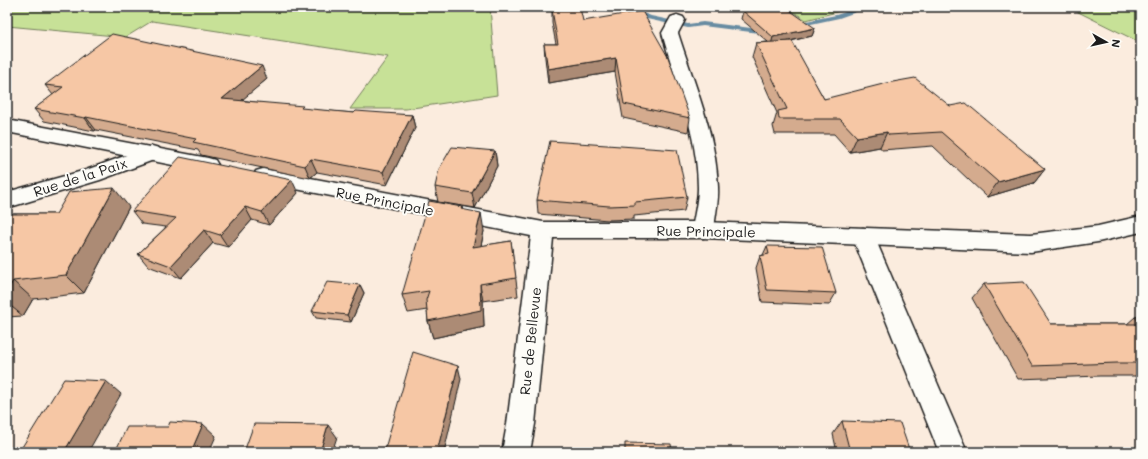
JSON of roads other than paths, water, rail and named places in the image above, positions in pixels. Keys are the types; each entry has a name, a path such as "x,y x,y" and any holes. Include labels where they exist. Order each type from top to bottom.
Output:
{"street":[{"path":"674,26 680,67 695,111 703,142 708,188 703,230"},
{"path":"7,126 224,168"},
{"name":"Rue de la Paix","path":"7,200 93,175 152,153"},
{"name":"Rue Principale","path":"247,173 543,230 703,230 1031,243 1098,234 1141,224"},
{"name":"Rue de Bellevue","path":"516,452 521,424 543,230"},
{"path":"863,236 953,452"}],"waterway":[{"path":"623,7 649,18 688,26 703,24 767,32"},
{"path":"797,25 837,17 867,7"}]}
